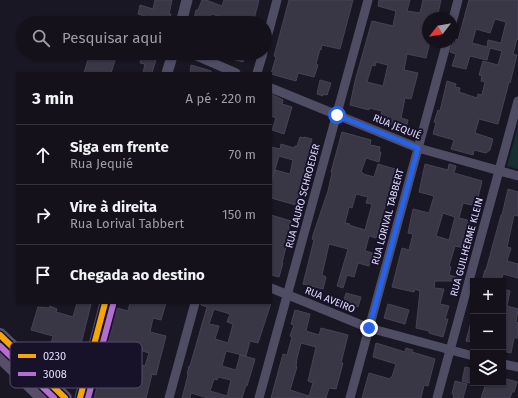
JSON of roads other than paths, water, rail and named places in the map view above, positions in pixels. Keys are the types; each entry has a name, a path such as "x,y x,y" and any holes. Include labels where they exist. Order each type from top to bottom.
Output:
{"main road":[{"path":"0,356 10,366"},
{"path":"33,388 43,398"},
{"path":"54,388 65,398"}],"street":[{"path":"183,16 187,0"},
{"path":"272,19 277,0"},
{"name":"RUA LAURO SCHROEDER","path":"259,398 368,0"},
{"path":"455,12 458,0"},
{"name":"RUA LORIVAL TABBERT","path":"350,398 445,48"},
{"path":"167,72 171,60"},
{"path":"206,60 234,72"},
{"path":"257,72 261,60"},
{"name":"RUA JEQUIÉ","path":"272,88 418,148 518,176"},
{"name":"RUA GUILHERME KLEIN","path":"437,398 518,101"},
{"name":"RUA AVEIRO","path":"272,288 369,328 470,355"},
{"path":"95,342 105,304"},
{"path":"168,398 195,304"},
{"path":"506,365 518,368"},
{"path":"80,398 83,388"}]}
